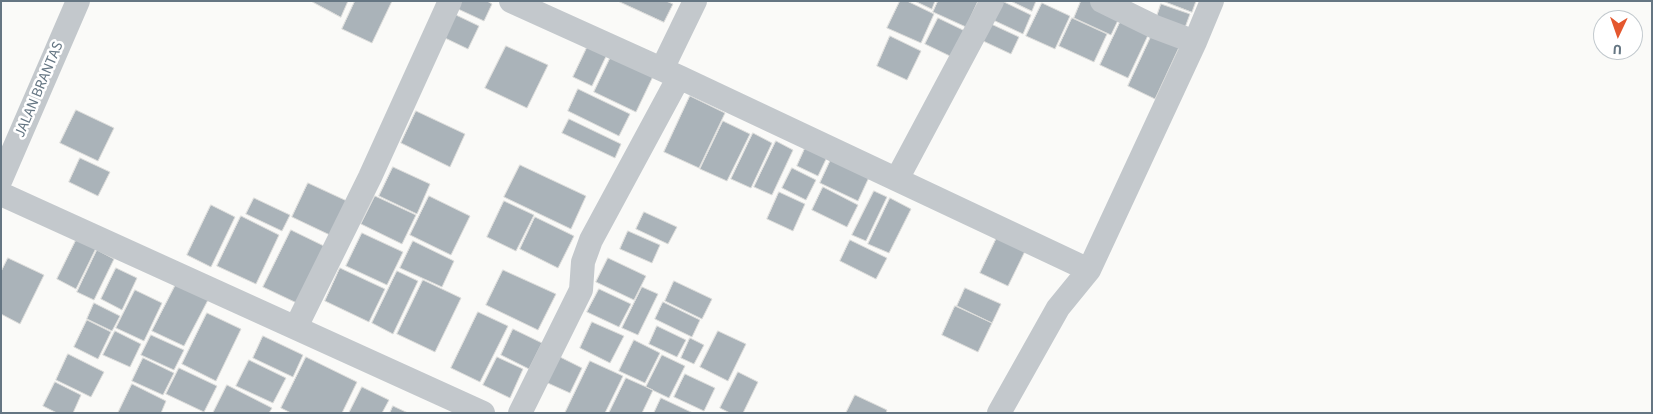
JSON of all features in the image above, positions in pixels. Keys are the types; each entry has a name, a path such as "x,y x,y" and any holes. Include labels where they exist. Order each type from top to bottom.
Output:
{"street":[{"name":"JALAN BRANTAS","path":"1,179 78,1"},
{"path":"296,327 370,177 450,1"},
{"path":"511,1 671,73 1089,270"},
{"path":"520,413 581,290 583,262 591,240 671,73 695,1"},
{"path":"897,180 992,1"},
{"path":"1102,1 1155,27 1195,42"},
{"path":"998,413 1058,308 1089,270 1195,42 1212,1"},
{"path":"1,194 483,413"}],"building":[{"path":"311,1 348,1 341,17"},
{"path":"355,1 392,1 372,43 342,29"},
{"path":"462,1 487,1 492,4 484,21 458,9"},
{"path":"618,1 666,1 673,4 664,22"},
{"path":"900,1 907,1 934,14 921,43 887,28"},
{"path":"915,1 935,1 932,9"},
{"path":"938,1 978,1 966,27 933,12"},
{"path":"1002,1 1031,15 1023,34 991,19"},
{"path":"1011,1 1036,1 1032,11"},
{"path":"1081,1 1089,1 1120,16 1111,35 1074,18"},
{"path":"1163,1 1196,1 1192,12"},
{"path":"1042,3 1070,16 1055,49 1026,36"},
{"path":"1161,4 1190,14 1183,33 1155,22"},
{"path":"456,15 479,26 468,49 445,38"},
{"path":"938,18 965,31 952,57 925,44"},
{"path":"1072,18 1107,34 1094,62 1059,46"},
{"path":"1122,18 1150,31 1128,78 1100,65"},
{"path":"989,23 1019,37 1011,54 981,40"},
{"path":"1154,30 1181,43 1155,99 1128,86"},
{"path":"890,36 921,51 907,80 877,66"},
{"path":"591,39 610,48 592,86 573,77"},
{"path":"506,46 548,65 527,108 485,88"},
{"path":"614,50 656,70 636,112 594,92"},
{"path":"578,89 630,114 619,136 568,111"},
{"path":"690,96 725,113 699,168 664,152"},
{"path":"76,110 114,128 98,161 60,143"},
{"path":"416,111 465,134 450,167 401,143"},
{"path":"569,119 621,144 615,158 562,133"},
{"path":"723,121 750,134 727,181 700,169"},
{"path":"753,133 772,143 751,188 731,179"},
{"path":"776,141 793,150 772,195 754,187"},
{"path":"806,146 827,157 818,176 797,166"},
{"path":"832,157 870,175 858,201 820,183"},
{"path":"80,158 110,172 98,196 69,182"},
{"path":"520,165 586,196 571,229 504,197"},
{"path":"393,167 430,184 417,214 379,196"},
{"path":"792,168 816,180 806,200 782,188"},
{"path":"308,183 349,202 332,236 292,217"},
{"path":"823,187 858,205 847,227 812,210"},
{"path":"874,191 887,197 866,241 852,235"},
{"path":"779,192 805,204 793,231 767,219"},
{"path":"375,196 416,215 402,244 361,224"},
{"path":"429,196 470,216 451,255 410,235"},
{"path":"254,198 290,215 282,231 246,214"},
{"path":"890,198 911,209 889,253 868,244"},
{"path":"504,201 534,215 516,251 487,237"},
{"path":"211,205 235,217 211,267 187,255"},
{"path":"644,212 677,227 668,244 636,229"},
{"path":"241,216 279,235 256,284 217,266"},
{"path":"535,217 574,236 558,268 520,249"},
{"path":"291,230 328,248 301,305 263,287"},
{"path":"628,231 660,245 652,263 620,249"},
{"path":"80,232 99,242 76,289 57,279"},
{"path":"362,233 403,252 387,285 346,266"},
{"path":"999,233 1027,247 1008,286 980,273"},
{"path":"850,240 887,258 876,279 840,261"},
{"path":"413,241 454,261 442,287 400,268"},
{"path":"97,250 114,259 94,300 77,292"},
{"path":"8,258 44,275 20,324 1,314 1,272"},
{"path":"608,258 646,276 634,300 596,282"},
{"path":"116,268 137,278 122,310 101,299"},
{"path":"340,268 385,289 369,322 325,301"},
{"path":"503,270 556,294 538,330 486,305"},
{"path":"397,271 418,281 393,334 372,323"},
{"path":"423,280 461,298 435,352 397,334"},
{"path":"674,281 712,299 702,319 665,301"},
{"path":"176,284 208,300 184,346 152,331"},
{"path":"642,287 658,294 638,335 622,328"},
{"path":"965,288 1001,304 992,323 957,306"},
{"path":"599,289 631,304 619,327 587,312"},
{"path":"135,290 162,303 144,341 116,328"},
{"path":"663,302 700,320 692,337 655,319"},
{"path":"94,303 120,316 112,331 87,319"},
{"path":"955,306 992,323 978,352 942,335"},
{"path":"478,312 508,326 480,382 451,368"},
{"path":"207,313 241,329 216,381 182,364"},
{"path":"87,320 111,332 98,359 74,347"},
{"path":"592,322 624,336 610,363 580,348"},
{"path":"657,326 686,340 677,357 649,344"},
{"path":"513,329 542,343 529,369 501,355"},
{"path":"115,331 141,344 130,367 103,355"},
{"path":"718,331 746,344 728,381 700,367"},
{"path":"151,335 184,350 174,370 141,355"},
{"path":"263,336 303,355 293,377 253,358"},
{"path":"690,338 704,345 694,364 681,358"},
{"path":"634,340 660,353 645,383 619,371"},
{"path":"68,354 104,372 91,397 56,380"},
{"path":"554,354 582,368 570,393 541,380"},
{"path":"662,355 685,366 669,398 646,387"},
{"path":"306,357 357,382 342,413 291,413 281,408"},
{"path":"497,357 523,369 510,398 483,385"},
{"path":"143,358 174,373 163,395 132,381"},
{"path":"249,360 286,378 273,403 236,386"},
{"path":"590,361 623,376 605,413 565,413"},
{"path":"179,368 217,386 204,412 166,394"},
{"path":"738,372 758,382 743,413 730,413 720,408"},
{"path":"685,374 715,388 704,411 674,397"},
{"path":"626,378 653,390 642,413 609,413"},
{"path":"55,382 81,395 73,413 57,413 43,406"},
{"path":"132,384 166,401 161,413 118,413"},
{"path":"227,385 272,408 269,413 213,413"},
{"path":"362,387 389,400 382,413 349,413"},
{"path":"855,395 887,410 886,413 846,413"},
{"path":"661,398 693,413 654,413"},
{"path":"393,406 408,413 390,413"}]}
